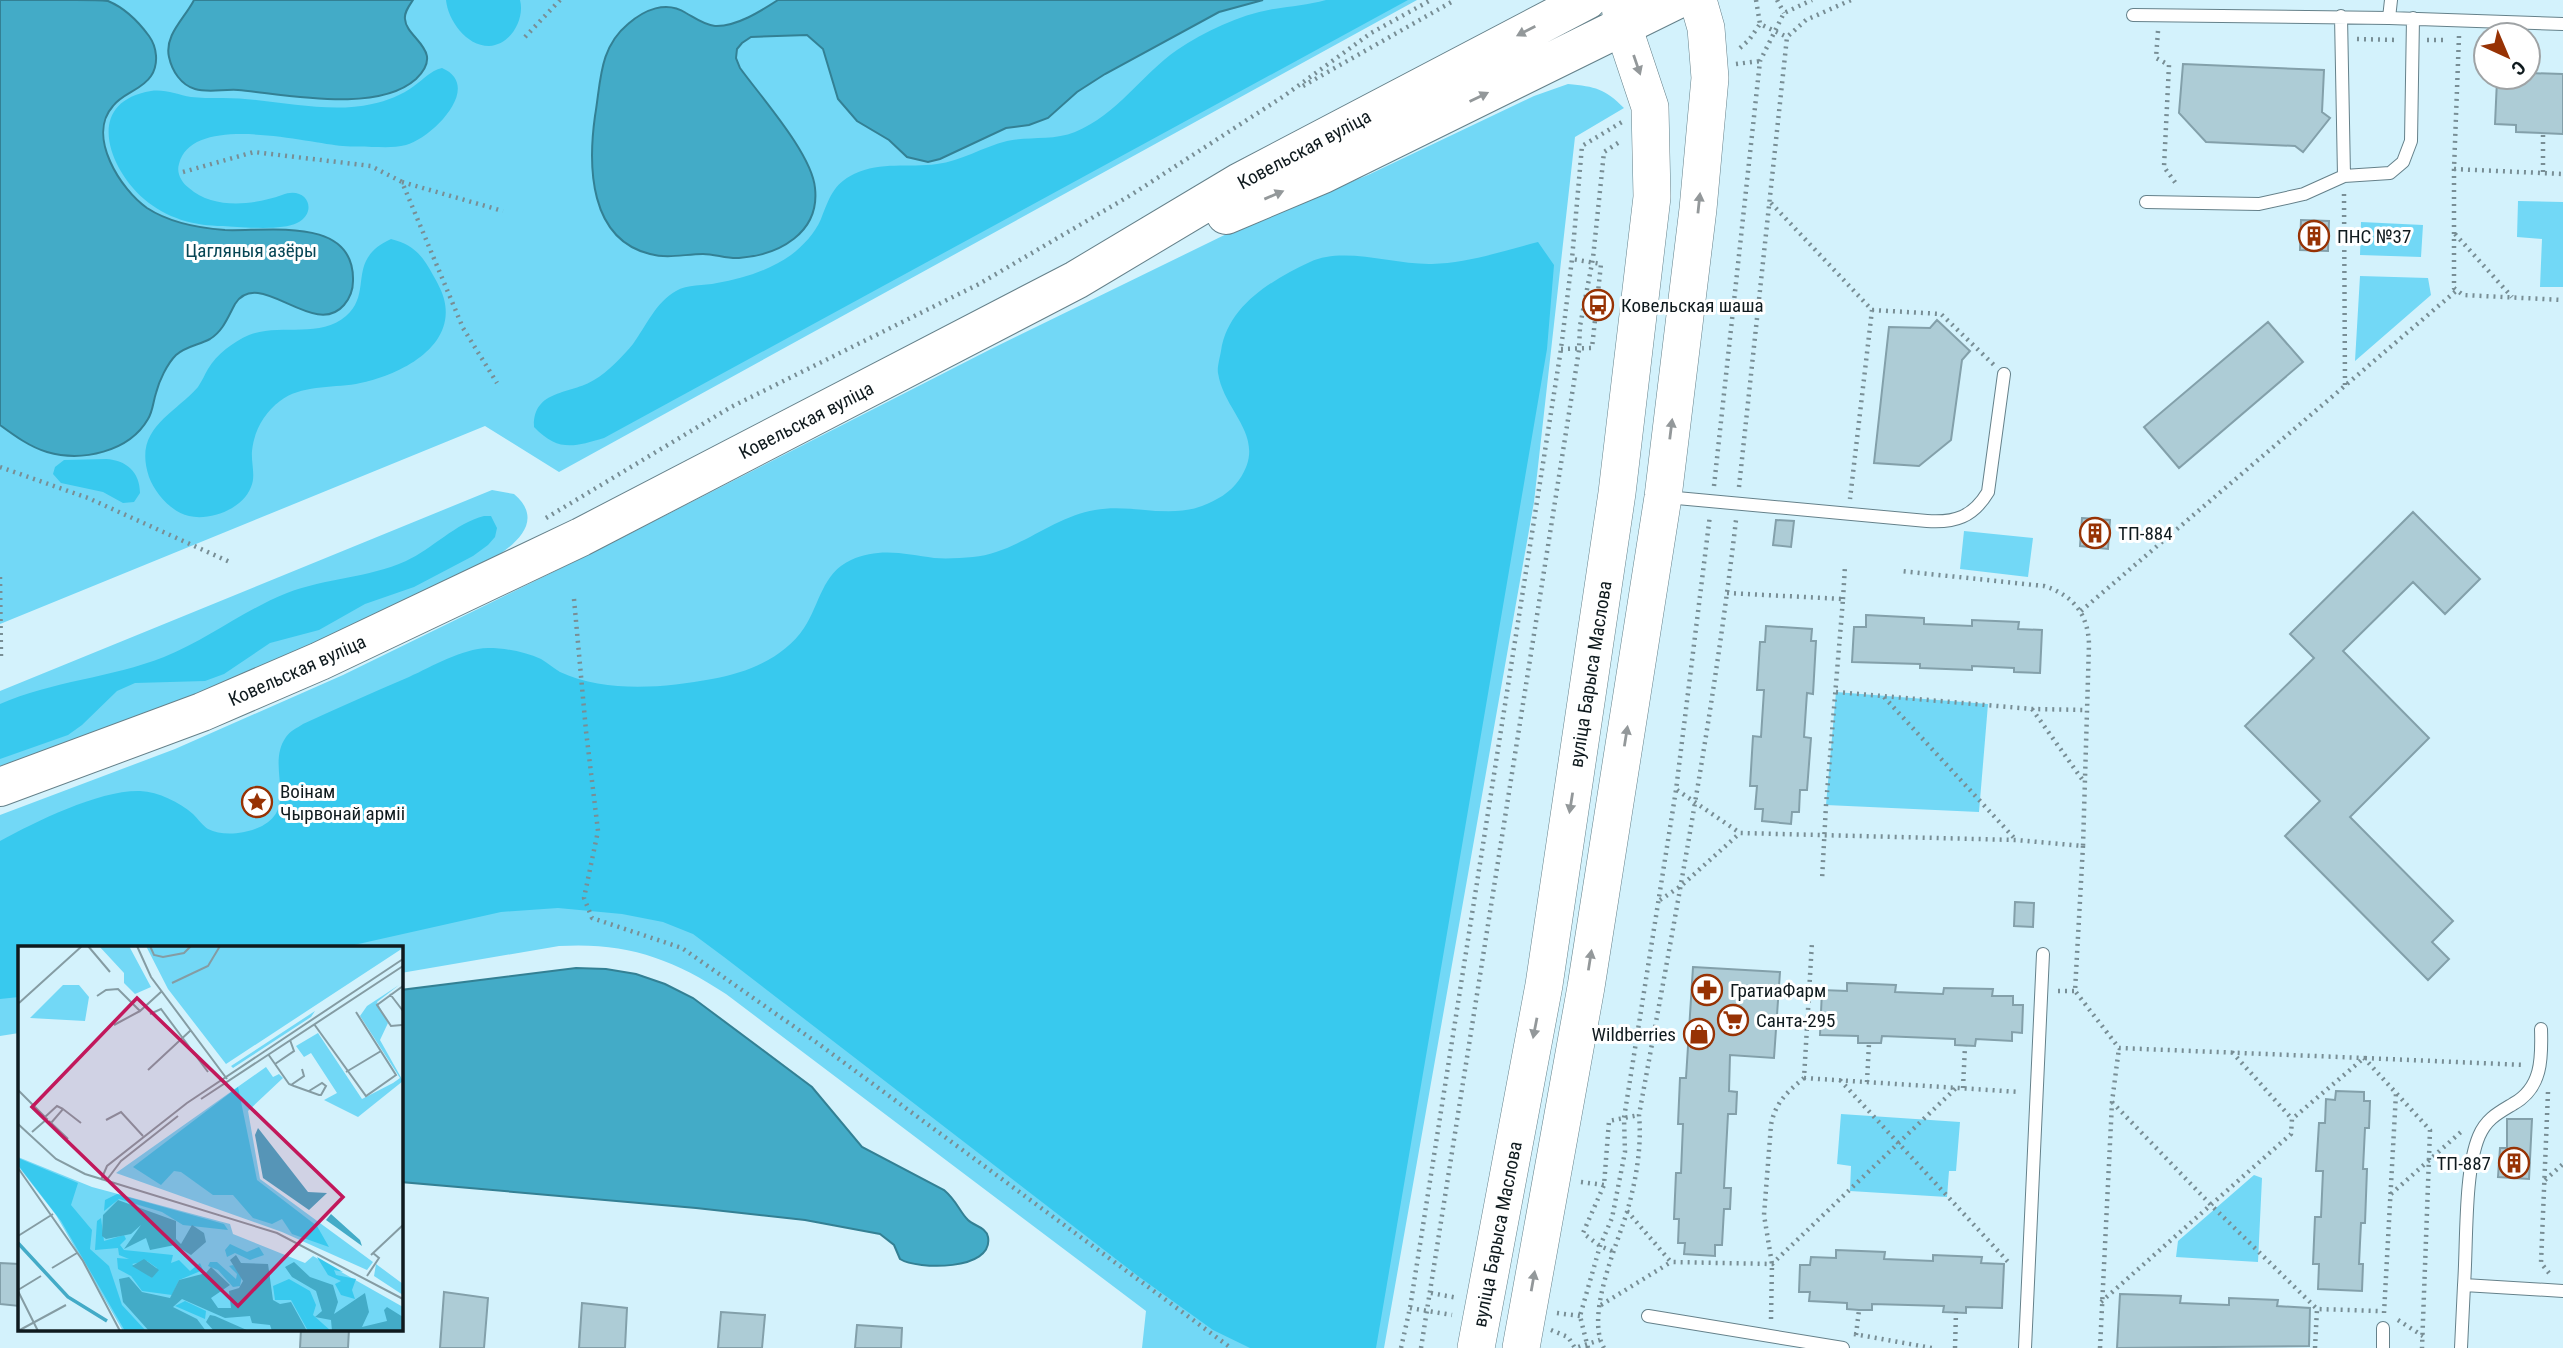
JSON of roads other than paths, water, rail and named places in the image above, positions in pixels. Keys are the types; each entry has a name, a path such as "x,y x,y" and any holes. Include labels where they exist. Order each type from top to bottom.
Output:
{"highway":[{"name":"Ковельская вуліца","path":"0,787 202,712 357,644 581,537 1076,280 1240,182 1587,0"},
{"path":"1076,280 1323,174 1621,13 1675,0"}],"main road":[{"path":"1521,1348 1586,987 1663,497 1698,209 1710,78 1706,28 1698,0"},
{"name":"вуліца Барыса Маслова","path":"1476,1348 1544,985 1617,494 1652,197 1637,122 1649,100 1621,13"}],"lane":[{"path":"2389,18 2391,0"},
{"path":"2133,15 2340,16 2563,24"},
{"path":"2340,16 2344,176"},
{"path":"2146,202 2244,205 2274,202 2304,194 2344,176 2390,173 2407,156 2411,141 2413,18"},
{"path":"1663,497 1946,522 1967,516 1980,505 1988,492 2004,374"},
{"path":"2025,1348 2043,954"},
{"path":"2461,1348 2470,1177 2474,1149 2484,1126 2493,1116 2522,1098 2536,1081 2542,1057 2542,1030"},
{"path":"2464,1285 2563,1291"},
{"path":"1648,1316 1843,1348"},
{"path":"2383,1348 2384,1328"}],"place":[{"name":"ПНС №37","path":"2314,236"},
{"name":"Ковельская шаша","path":"1598,305"},
{"name":"ТП-884","path":"2095,533"},
{"name":"Воінам Чырвонай арміі","path":"257,802"},
{"name":"ГратиаФарм","path":"1707,990"},
{"name":"Санта-295","path":"1733,1020"},
{"name":"Wildberries","path":"1699,1034"},
{"name":"ТП-887","path":"2514,1163"}],"park label":[{"name":"Цагляныя азёры","path":"251,250"}]}
